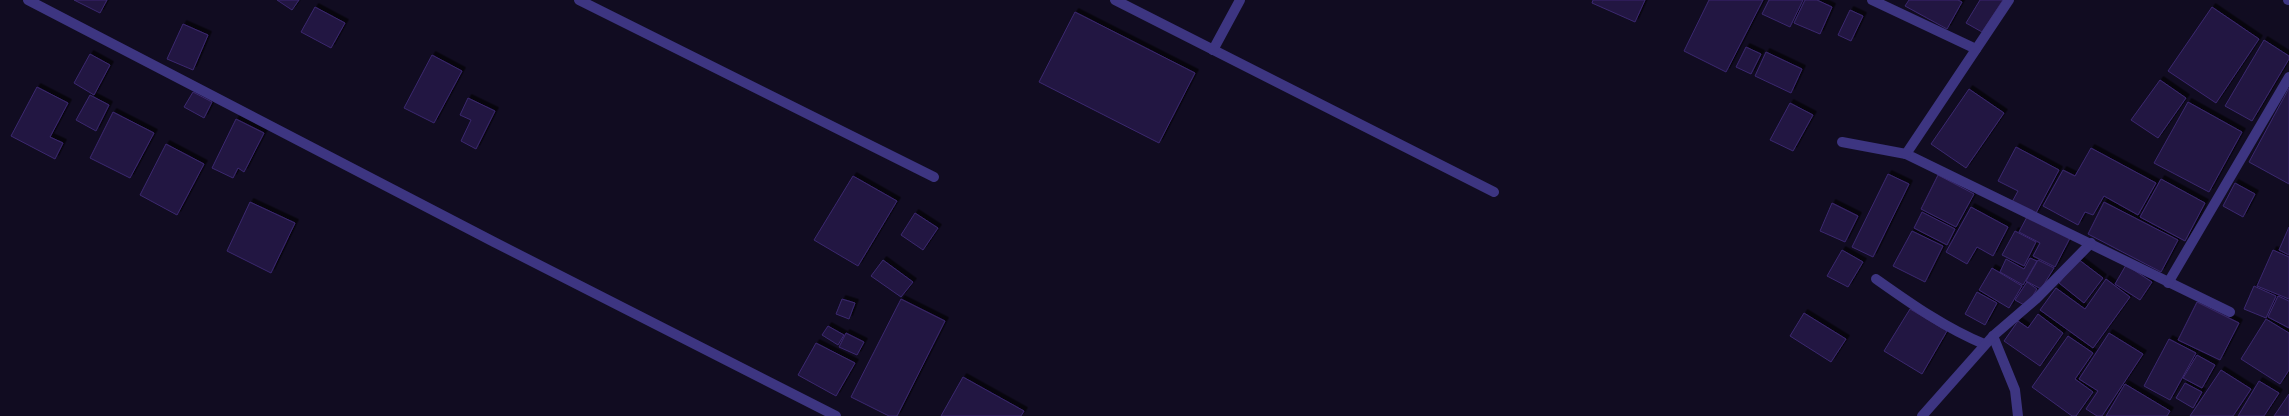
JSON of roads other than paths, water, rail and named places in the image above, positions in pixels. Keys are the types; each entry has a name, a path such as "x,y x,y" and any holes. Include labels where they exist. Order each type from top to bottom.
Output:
{"street":[{"path":"28,0 494,242 836,416"},
{"path":"578,0 934,177"},
{"path":"1115,0 1494,192"},
{"path":"1213,50 1240,0"},
{"path":"1872,0 1976,49"},
{"path":"1906,154 2009,0"},
{"path":"2168,283 2289,77"},
{"path":"1842,142 1906,154 2230,312"},
{"path":"1922,416 1984,344 2036,299 2091,243"},
{"path":"1876,279 1917,308 1965,336 1984,344"},
{"path":"1993,336 2016,390 2018,416"}]}
